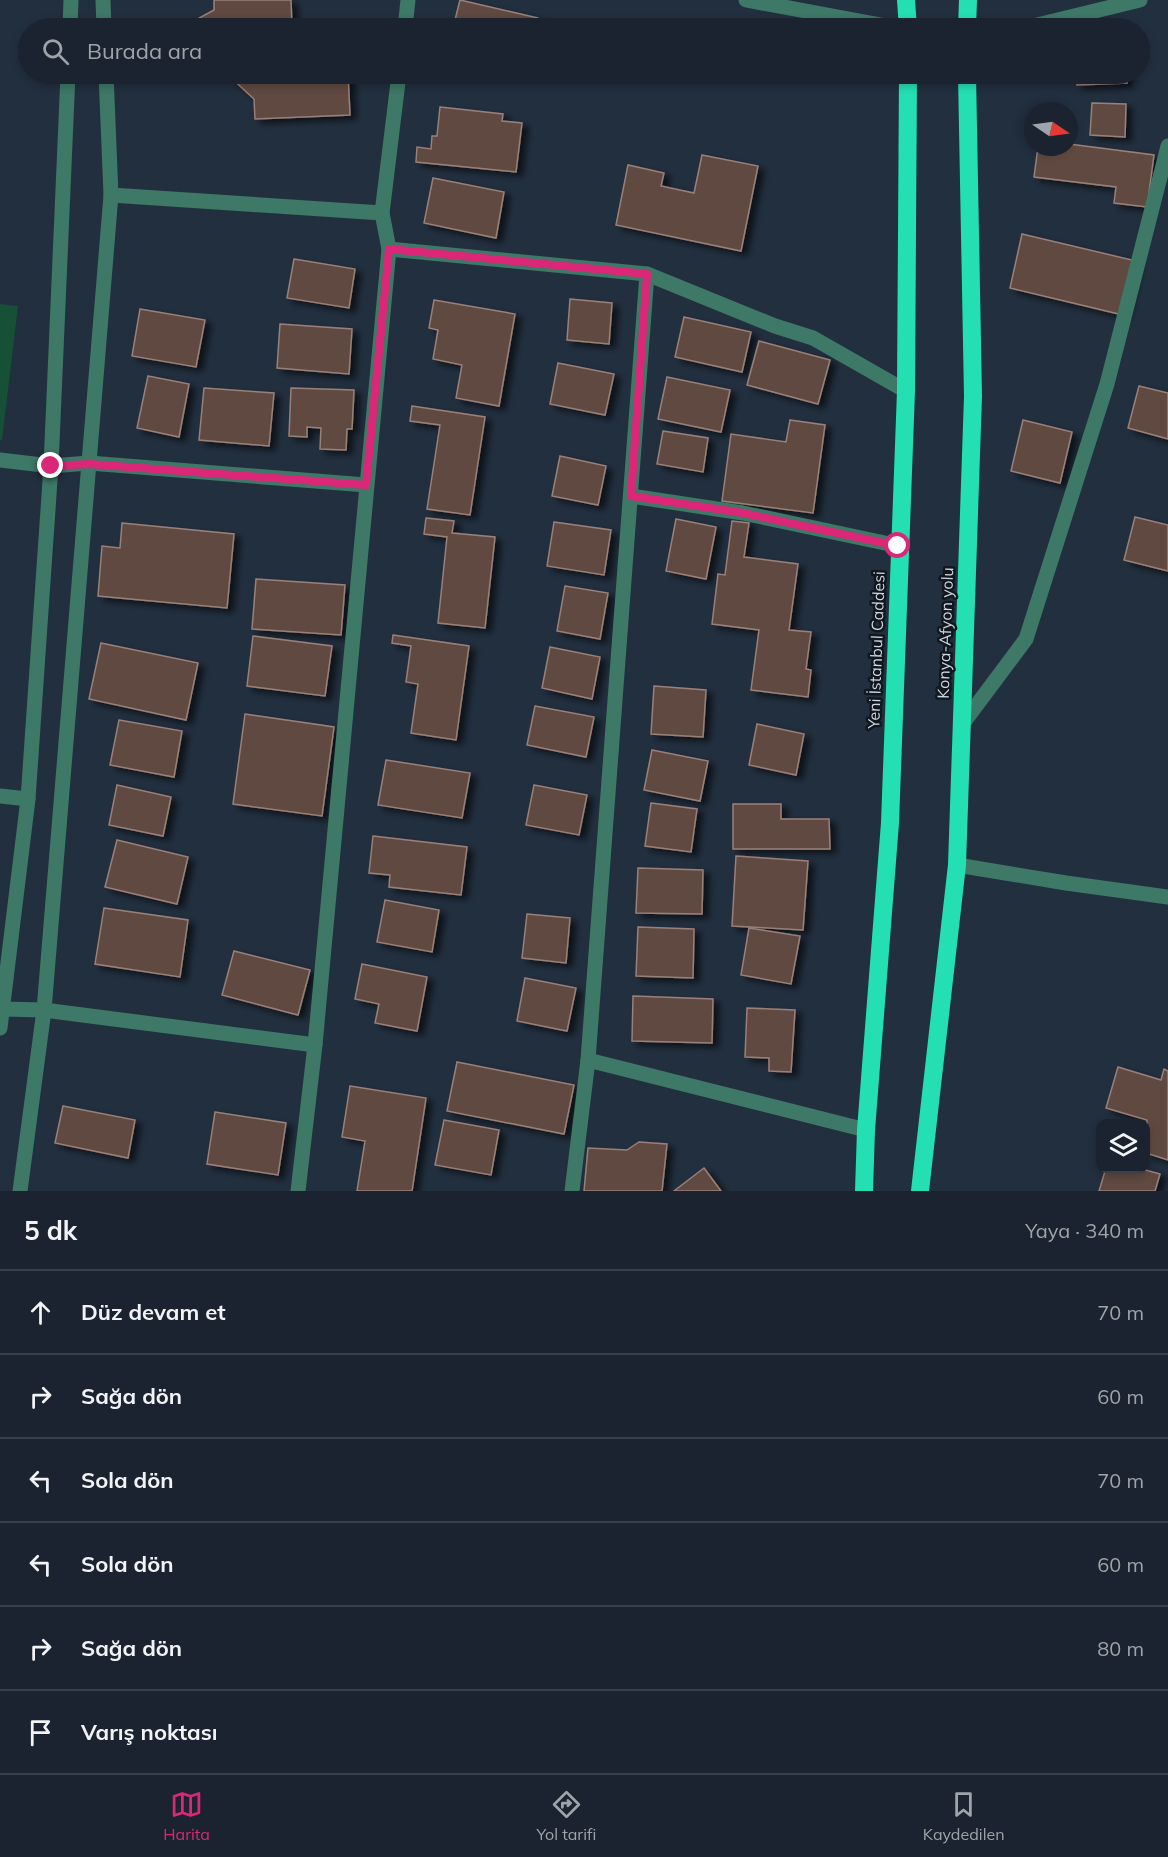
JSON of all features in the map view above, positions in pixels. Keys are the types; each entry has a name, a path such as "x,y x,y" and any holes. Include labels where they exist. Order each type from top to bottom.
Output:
{"highway":[{"path":"906,0 907,18"},
{"path":"967,18 968,0"},
{"name":"Yeni İstanbul Caddesi","path":"864,1191 866,1130 890,823 898,546 906,391 908,84"},
{"name":"Konya-Afyon yolu","path":"920,1191 957,865 973,396 968,84"}],"street":[{"path":"70,18 71,0"},
{"path":"103,0 104,18"},
{"path":"406,18 408,0"},
{"path":"747,0 843,18"},
{"path":"1066,18 1140,0"},
{"path":"0,1028 28,799 51,466 68,84"},
{"path":"20,1191 44,1010 111,195 106,84"},
{"path":"298,1191 315,1045 389,249 382,213 398,84"},
{"path":"961,726 1026,639 1107,384 1168,147"},
{"path":"111,195 382,213"},
{"path":"389,249 647,274 775,326 813,338 906,391"},
{"path":"572,1191 588,1060 647,274"},
{"path":"0,460 51,466 89,464 366,485"},
{"path":"631,496 743,513 898,546"},
{"path":"0,796 28,799"},
{"path":"957,865 1168,897"},
{"path":"2,1009 44,1010 315,1045"},
{"path":"588,1060 866,1130"}],"green space":[{"path":"0,304 18,306 2,440 0,440"}],"building":[{"path":"214,0 291,0 292,18 199,18 214,10"},
{"path":"460,0 538,18 456,18"},
{"path":"238,84 348,84 350,115 255,119 254,99"},
{"path":"1092,103 1126,104 1125,137 1090,135"},
{"path":"440,107 503,114 502,121 522,123 516,172 416,162 417,147 431,149 432,136 437,136"},
{"path":"1078,145 1154,155 1147,207 1114,203 1116,187 1034,177 1037,156 1078,156"},
{"path":"702,155 758,166 741,251 616,225 628,165 664,173 661,186 694,193"},
{"path":"433,178 504,192 496,238 424,223"},
{"path":"1022,234 1136,261 1123,315 1010,288"},
{"path":"294,259 355,269 349,308 287,298"},
{"path":"570,299 612,303 609,344 567,340"},
{"path":"434,300 515,314 499,406 456,398 462,365 433,359 438,330 429,328"},
{"path":"140,309 205,320 196,367 132,356"},
{"path":"684,317 751,332 742,372 675,357"},
{"path":"280,324 352,329 349,374 277,368"},
{"path":"759,341 830,360 818,404 747,385"},
{"path":"558,363 614,374 605,415 550,404"},
{"path":"148,376 189,384 179,437 137,428"},
{"path":"667,377 730,390 721,432 658,419"},
{"path":"1139,386 1168,393 1168,439 1128,428"},
{"path":"204,388 274,393 269,446 199,440"},
{"path":"291,388 354,390 352,429 347,429 346,450 320,449 321,428 307,427 307,437 289,436"},
{"path":"412,406 485,417 470,515 427,509 440,425 410,421"},
{"path":"790,420 825,425 813,513 722,501 731,434 786,442"},
{"path":"1023,420 1072,432 1060,483 1011,471"},
{"path":"663,431 708,438 703,472 657,464"},
{"path":"560,456 606,466 598,505 552,496"},
{"path":"1135,517 1168,525 1168,571 1124,560"},
{"path":"426,518 454,521 452,533 495,537 485,628 438,623 447,537 424,534"},
{"path":"676,519 716,527 706,579 666,571"},
{"path":"732,521 749,523 744,557 798,564 789,630 811,632 806,669 811,670 808,697 751,690 759,630 712,624 718,574 725,575"},
{"path":"554,522 611,530 604,575 547,566"},
{"path":"122,523 234,534 227,608 98,596 102,546 120,548"},
{"path":"256,579 345,585 341,635 252,629"},
{"path":"565,586 608,593 600,639 557,631"},
{"path":"393,635 469,646 456,740 411,733 418,684 406,682 411,646 392,643"},
{"path":"253,636 332,646 325,696 247,686"},
{"path":"101,643 198,663 186,720 89,699"},
{"path":"550,647 600,657 592,699 542,688"},
{"path":"654,686 706,690 703,737 651,734"},
{"path":"535,706 594,717 586,757 527,745"},
{"path":"245,714 334,727 322,816 233,804"},
{"path":"119,720 182,731 174,777 110,765"},
{"path":"757,724 804,734 796,775 749,765"},
{"path":"652,750 708,761 700,801 644,790"},
{"path":"386,760 470,773 462,818 378,805"},
{"path":"117,785 171,797 163,836 109,825"},
{"path":"534,785 587,795 579,835 526,825"},
{"path":"651,803 697,809 691,852 645,846"},
{"path":"733,804 781,804 781,819 829,819 830,849 733,849"},
{"path":"373,836 467,847 461,895 389,887 390,875 369,873"},
{"path":"117,840 188,857 177,904 105,887"},
{"path":"736,856 808,861 803,930 732,926"},
{"path":"638,868 703,870 702,914 636,913"},
{"path":"385,900 439,910 432,952 377,942"},
{"path":"104,908 188,920 180,977 95,964"},
{"path":"527,914 570,918 566,963 522,958"},
{"path":"638,927 694,929 693,978 636,976"},
{"path":"749,928 800,936 791,984 741,975"},
{"path":"234,951 310,970 298,1015 222,995"},
{"path":"362,964 427,977 417,1031 375,1023 379,1004 355,999"},
{"path":"525,978 576,988 567,1031 517,1021"},
{"path":"633,996 713,999 712,1043 632,1041"},
{"path":"747,1008 795,1010 791,1072 769,1071 769,1058 745,1057"},
{"path":"457,1062 574,1085 564,1134 447,1111"},
{"path":"1118,1067 1161,1080 1164,1069 1168,1071 1168,1160 1150,1154 1150,1119 1106,1108"},
{"path":"350,1086 426,1098 412,1191 357,1191 365,1141 342,1137"},
{"path":"63,1106 135,1120 128,1158 55,1143"},
{"path":"215,1112 286,1123 278,1175 207,1164"},
{"path":"444,1120 499,1130 491,1175 435,1165"},
{"path":"639,1142 667,1144 662,1191 584,1191 588,1148 627,1150"},
{"path":"704,1168 721,1191 674,1191"},
{"path":"1150,1171 1160,1174 1155,1191 1099,1191 1104,1173"}],"route":[{"path":"51,466 89,464 366,485 389,249 647,274 631,496 743,513 898,546"}]}
